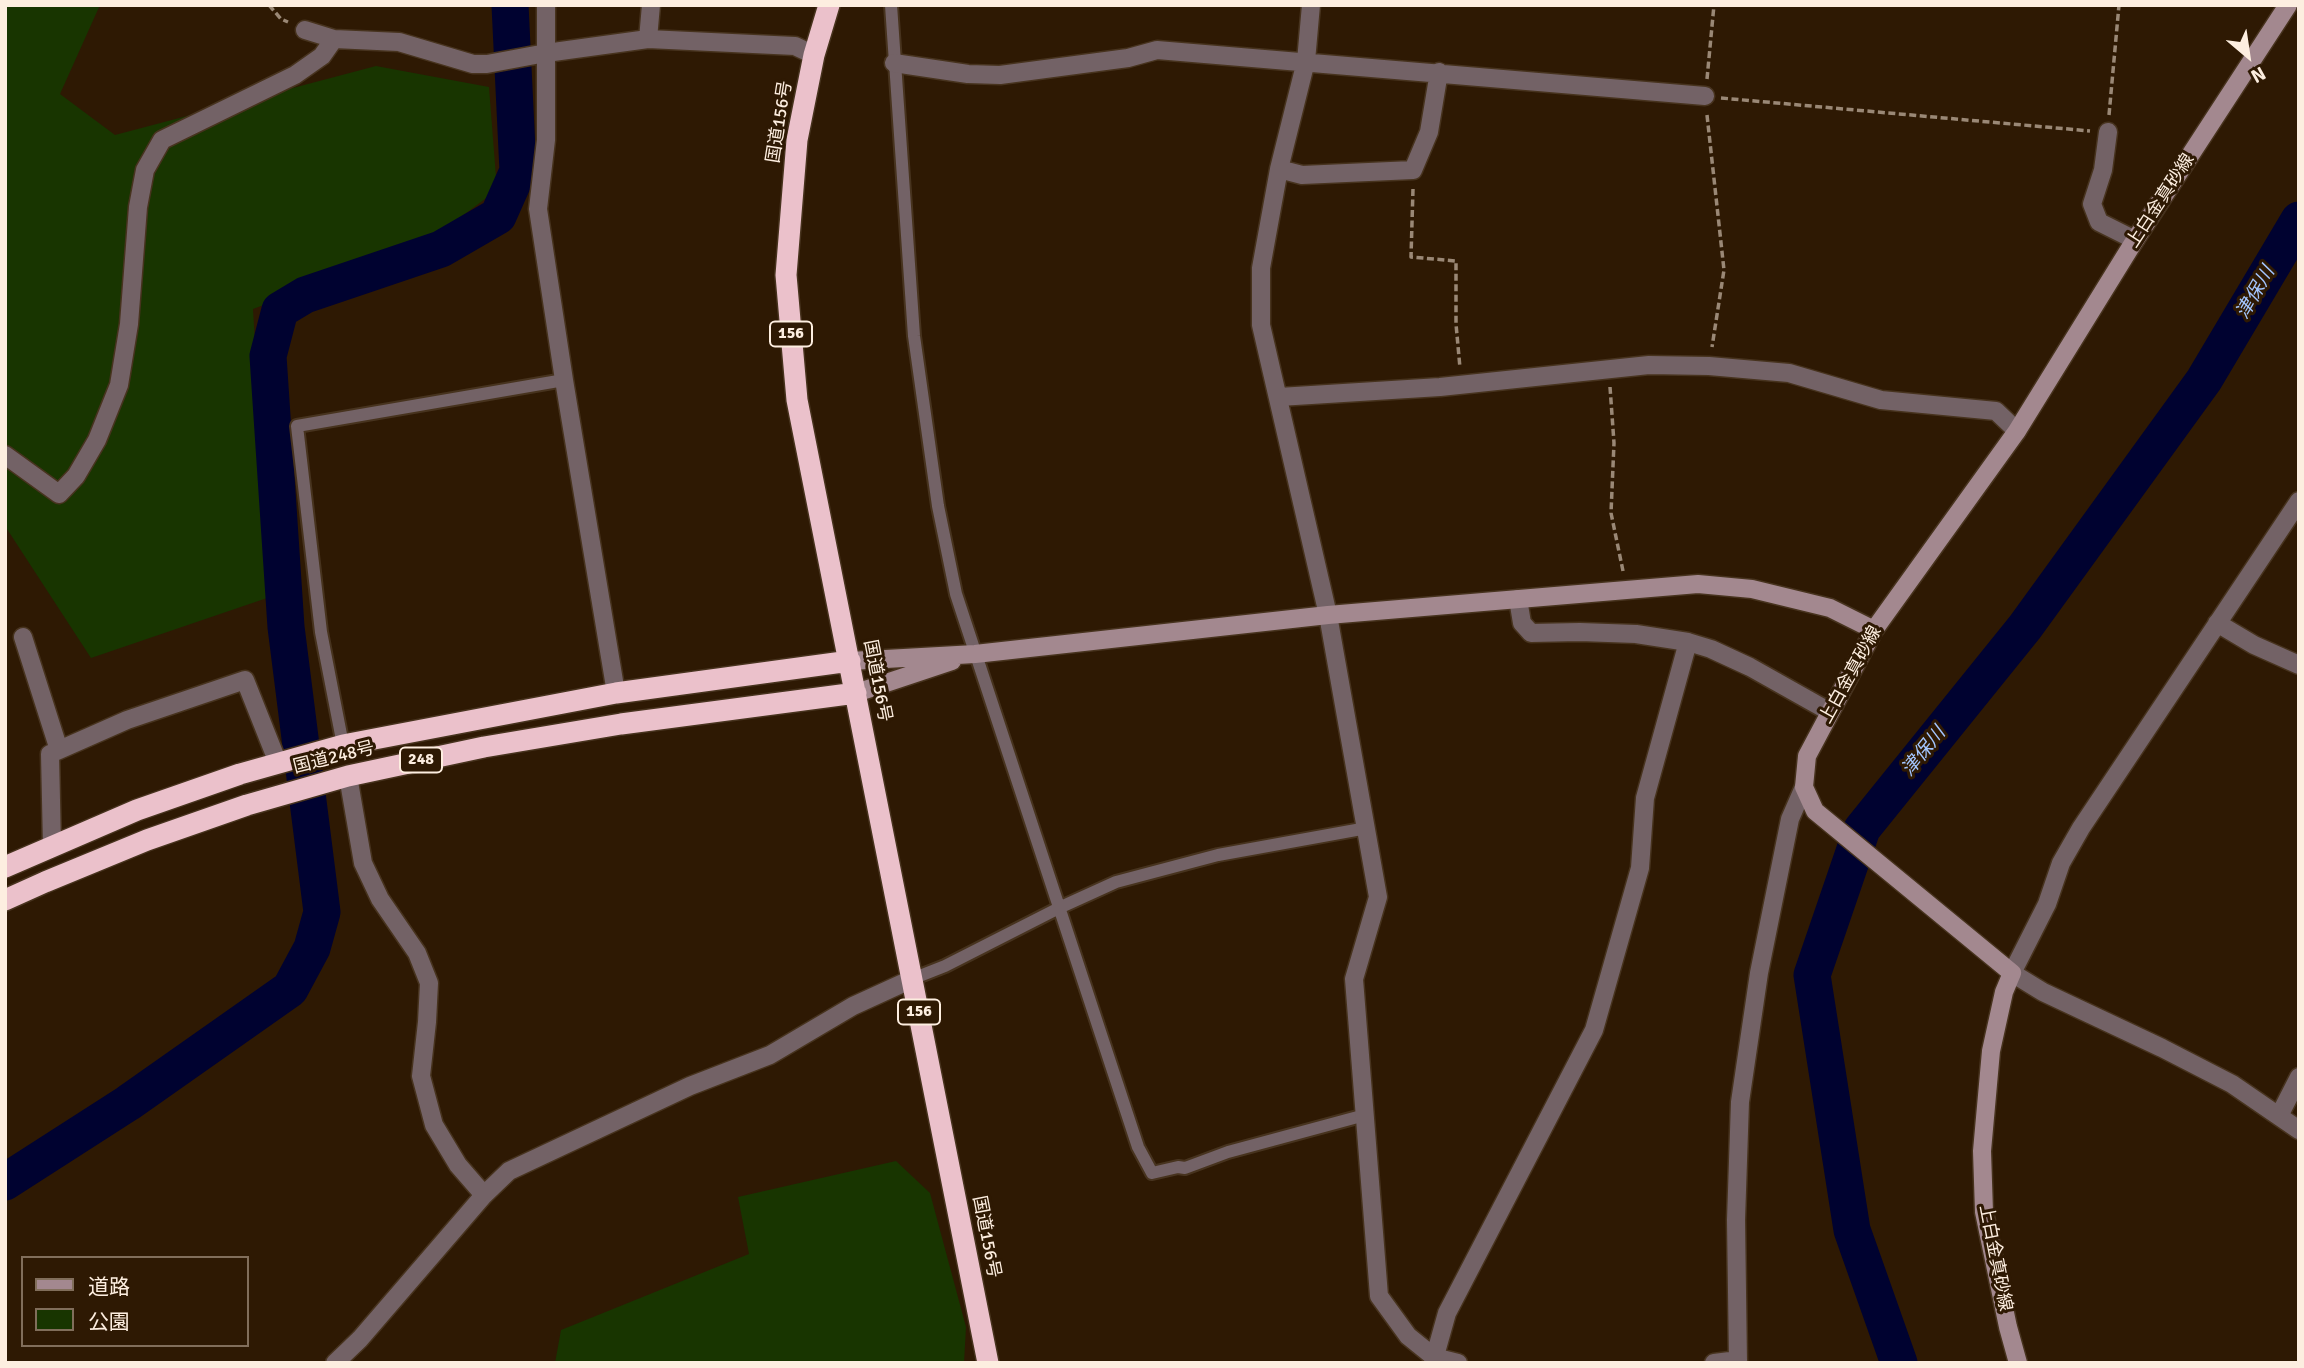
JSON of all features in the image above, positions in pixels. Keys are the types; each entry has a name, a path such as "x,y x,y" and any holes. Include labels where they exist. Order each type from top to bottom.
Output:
{"highway":[{"name":"国道156号","path":"829,5 814,55 797,140 786,275 797,400 988,1363"},
{"name":"国道248号","path":"5,867 138,810 240,774 343,745 616,693 849,662"},
{"name":"国道248号","path":"5,900 147,840 247,804 348,776 484,747 621,724 856,693"}],"main road":[{"name":"上白金真砂線","path":"1804,787 1807,756 1874,630 2017,431 2135,240 2288,5"},
{"path":"849,662 975,654 1328,615 1698,584 1752,589 1830,608 1874,630"},
{"path":"856,693 975,654"},
{"path":"1804,787 1815,811 2006,969"},
{"name":"上白金真砂線","path":"2006,969 2004,992 1991,1051 1982,1151 1984,1212 2018,1363"}],"street":[{"path":"546,5 542,54 546,140 538,209 616,693"},
{"path":"648,39 652,5"},
{"path":"1311,5 1306,61 1279,169 1261,268 1261,325 1328,615 1378,897 1354,979 1378,1296 1408,1336 1433,1360 1458,1363"},
{"path":"306,30 334,39 399,41 473,64 648,39 795,46 814,55"},
{"path":"5,455 59,494 76,476 97,439 119,385 129,324 138,207 145,170 162,140 295,75 322,56 334,39"},
{"path":"894,63 968,74 1000,75 1128,58 1157,50 1705,96"},
{"path":"1279,169 1302,175 1413,170 1429,132 1439,72"},
{"path":"2108,132 2103,170 2092,204 2099,222 2135,240"},
{"path":"1279,397 1440,387 1650,365 1709,366 1789,373 1881,400 1996,411 2017,431"},
{"path":"2299,501 2081,828 2061,863 2048,904 2006,969 2043,992 2232,1084 2299,1130"},
{"path":"1518,599 1522,623 1531,633 1636,634 1688,642 1711,649 1750,667 1806,696 1830,712"},
{"path":"2217,623 2254,645 2299,665"},
{"path":"23,637 59,750"},
{"path":"1433,1360 1447,1313 1594,1030 1640,868 1645,798 1688,642"},
{"path":"52,846 50,754 127,720 245,680 278,763"},
{"path":"348,776 363,863 380,899 417,953 429,983 428,1022 421,1076 434,1125 458,1165 484,1195"},
{"path":"1714,1363 1738,1362 1736,1220 1740,1102 1759,973 1790,819 1804,787"},
{"path":"335,1363 360,1339 484,1195 509,1171 690,1086 770,1055 853,1006 912,979"},
{"path":"2279,1116 2299,1077"}],"lane":[{"path":"891,5 916,349 943,531 956,594 1138,1147 1152,1173 1185,1168 1228,1153 1365,1115"},
{"path":"343,745 321,632 298,426 564,380"},
{"path":"912,979 945,967 1060,907 1116,882 1218,855 1367,828"}],"path":[{"path":"269,5 281,19 306,30"},
{"path":"1709,366 1724,270 1705,96 1714,5"},
{"path":"1705,96 2108,132 2119,5"},
{"path":"1413,170 1411,257 1456,261 1461,384"},
{"path":"1609,369 1614,443 1611,513 1627,590"}],"green space":[{"path":"5,5 100,5 60,94 115,135 376,66 489,87 497,190 422,246 253,309 270,597 91,658 5,526"},
{"path":"896,1161 930,1193 966,1327 964,1363 555,1363 561,1330 749,1254 738,1197"}],"waterway":[{"path":"5,1182 128,1103 290,989 312,948 322,912 286,627 268,356 280,310 305,295 441,249 498,216 518,171 510,5"},
{"name":"津保川","path":"1899,1363 1852,1230 1812,975 1862,829 2025,627 2204,380 2299,220"}]}
